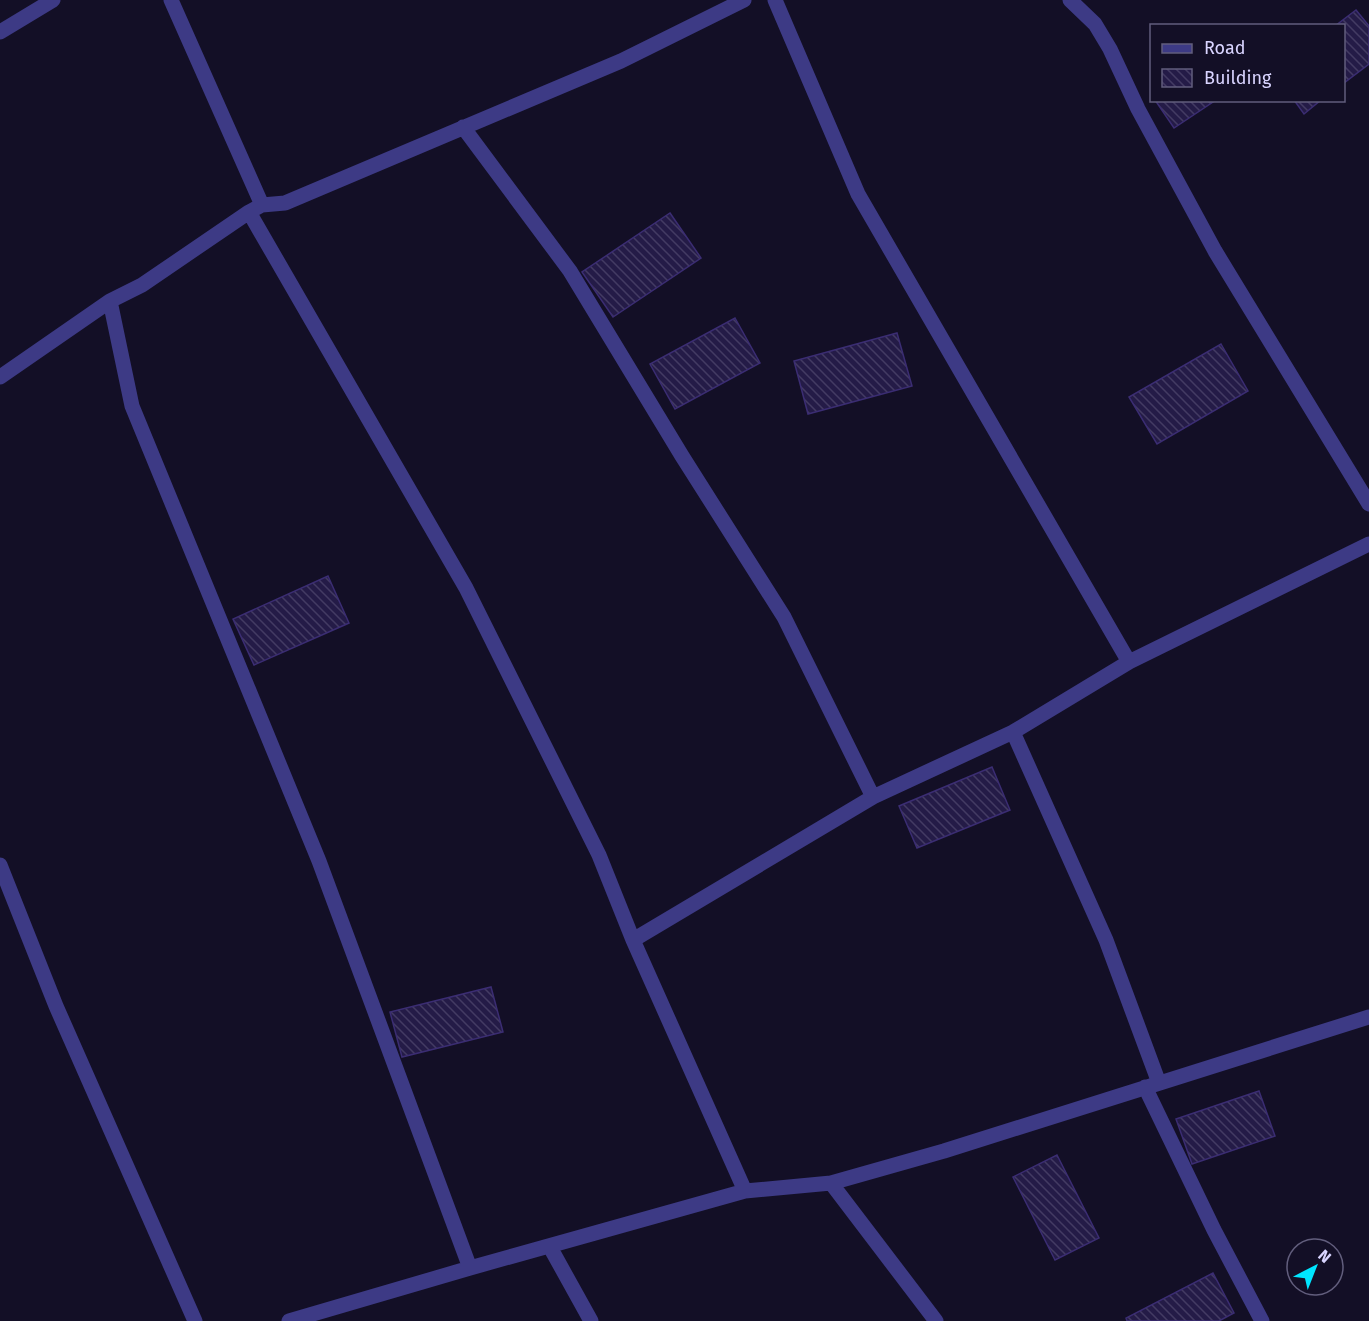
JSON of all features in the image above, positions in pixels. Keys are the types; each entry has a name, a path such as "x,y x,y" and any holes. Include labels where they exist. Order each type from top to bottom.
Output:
{"street":[{"path":"0,32 53,0"},
{"path":"171,0 255,208 466,588 599,855 633,940 745,1191"},
{"path":"0,377 110,301 142,285 255,208 285,203 621,61 744,0"},
{"path":"775,0 858,194 1129,662"},
{"path":"1070,0 1095,24 1110,49 1138,109 1215,251 1369,504"},
{"path":"463,127 570,271 676,446 784,617 873,797"},
{"path":"110,301 132,406 319,861 470,1268"},
{"path":"633,940 873,797 1013,732 1129,662 1369,544"},
{"path":"1013,732 1106,940 1152,1085 1214,1230 1262,1321"},
{"path":"0,865 56,1006 195,1321"},
{"path":"289,1321 745,1191 831,1183 944,1151 1369,1017"},
{"path":"831,1183 936,1321"},
{"path":"550,1246 591,1321"}],"building":[{"path":"1356,10 1369,26 1369,64 1345,82 1345,24 1338,24"},
{"path":"1156,102 1213,102 1174,128"},
{"path":"1295,102 1319,102 1304,114"},
{"path":"670,213 701,258 613,317 582,272"},
{"path":"735,318 760,363 675,409 650,364"},
{"path":"897,333 912,386 808,414 794,361"},
{"path":"1221,344 1248,391 1157,444 1129,397"},
{"path":"328,576 349,623 254,665 233,619"},
{"path":"992,767 1010,810 917,848 899,806"},
{"path":"491,987 503,1032 402,1057 390,1012"},
{"path":"1259,1091 1275,1136 1192,1164 1176,1119"},
{"path":"1057,1155 1099,1238 1055,1260 1013,1177"},
{"path":"1213,1273 1234,1313 1219,1321 1127,1321 1126,1318"}]}
